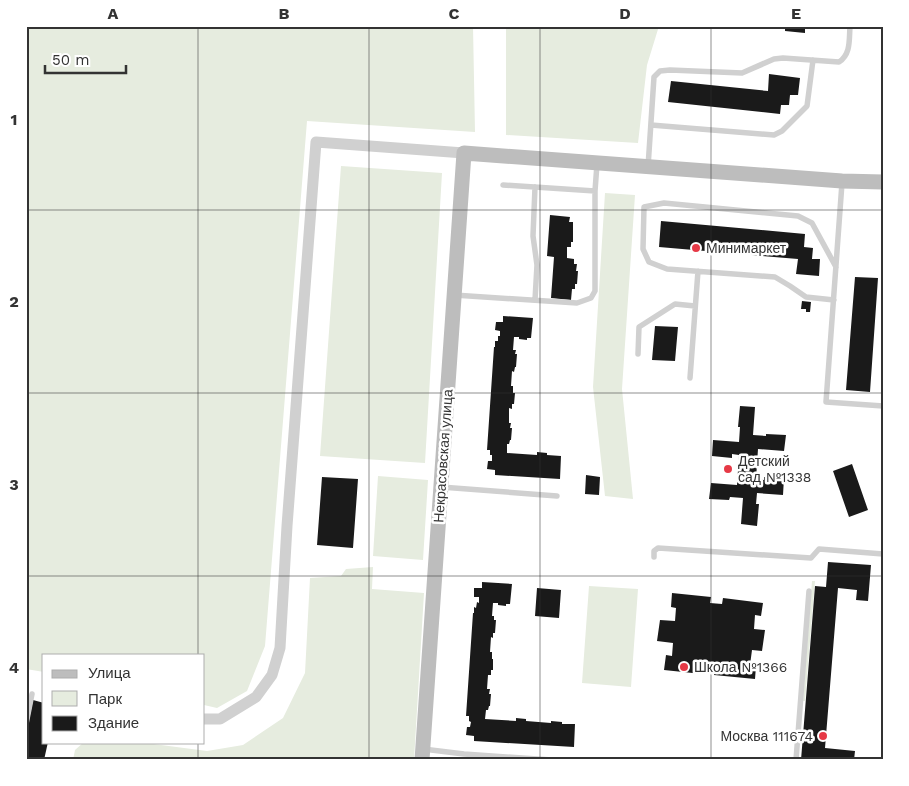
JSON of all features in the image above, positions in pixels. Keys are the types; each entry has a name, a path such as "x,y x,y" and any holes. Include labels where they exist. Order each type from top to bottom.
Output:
{"street":[{"path":"205,719 220,719 256,697 272,675 280,648 287,526 316,142 842,181 883,182"},
{"name":"Некрасовская улица","path":"423,755 464,153"}],"lane":[{"path":"648,166 654,76 660,71 742,73 774,59 783,58 838,62 845,58 848,49 850,26"},
{"path":"651,125 774,135 782,131 807,106 813,60"},
{"path":"454,295 577,303 591,298 594,291 597,163"},
{"path":"842,181 826,402 883,406"},
{"path":"502,185 595,191"},
{"path":"535,187 532,236 537,265 536,300"},
{"path":"834,300 806,297 775,278 667,269 649,262 644,249 644,207 664,203 798,216 812,223 836,267"},
{"path":"690,378 698,271"},
{"path":"638,354 639,327 675,304 695,306"},
{"path":"441,487 557,496"},
{"path":"654,557 654,552 658,548 811,558 819,549 883,554"},
{"path":"796,760 809,591"},
{"path":"26,724 32,694"},
{"path":"423,755 552,760"}],"green space":[{"path":"26,26 473,26 475,132 307,121 265,646 247,691 217,708 205,705 205,654 42,654 42,672 26,669"},
{"path":"506,26 659,26 647,65 638,143 506,135"},
{"path":"341,166 442,173 425,463 320,456"},
{"path":"605,193 635,195 622,389 633,499 605,496 593,387"},
{"path":"378,476 428,480 423,560 373,556"},
{"path":"373,567 372,589 424,593 414,760 73,760 75,750 82,744 153,744 207,751 243,745 283,718 305,673 310,578 341,576 346,569"},
{"path":"812,581 815,581 805,701 803,701"},
{"path":"589,586 638,589 631,687 582,683"}],"building":[{"path":"785,26 805,26 805,33 785,31"},
{"path":"769,74 800,78 798,95 790,95 789,105 781,105 780,114 668,102 671,81 768,91"},
{"path":"550,215 570,217 569,222 573,222 573,242 571,242 571,247 567,247 567,258 574,259 574,264 577,264 576,271 578,271 577,284 575,284 575,289 572,289 571,300 551,298 554,257 547,256"},
{"path":"661,221 805,234 804,247 813,248 812,259 820,259 819,276 796,274 798,259 659,247"},
{"path":"855,277 878,278 870,392 846,390"},
{"path":"802,301 811,302 810,312 806,312 806,309 801,309"},
{"path":"503,316 533,318 531,338 527,338 527,340 514,337 513,350 516,350 515,354 517,354 516,367 514,372 512,371 511,386 513,386 513,393 515,393 512,409 509,408 509,423 511,423 510,428 512,428 511,440 507,444 507,453 537,455 537,452 561,456 560,479 495,475 495,470 487,469 488,461 492,461 490,450 487,450 494,347 495,341 498,341 498,336 500,336 500,331 495,330 496,322 503,322"},
{"path":"655,326 678,327 675,361 652,360"},
{"path":"740,406 755,407 753,435 786,435 784,451 758,449 756,479 764,480 764,477 784,478 783,495 757,493 756,504 759,504 757,526 741,524 743,498 730,497 729,500 709,499 711,483 737,485 739,455 732,454 732,458 712,456 713,440 739,442"},
{"path":"852,464 868,510 849,517 833,471"},
{"path":"586,475 600,477 599,495 585,494"},
{"path":"322,477 358,479 353,548 317,545"},
{"path":"828,562 871,565 868,601 856,600 857,590 838,588 825,748 855,751 854,760 801,760 815,586 826,587"},
{"path":"482,582 512,584 510,604 506,604 506,606 493,603 492,616 496,620 495,633 493,633 493,638 491,637 490,652 492,652 493,670 491,670 491,675 488,675 487,689 490,689 489,694 491,694 490,706 486,710 485,719 516,721 516,718 526,719 526,721 551,723 551,721 562,722 562,724 575,724 574,747 474,741 474,736 466,735 467,727 470,727 471,722 469,721 469,716 466,716 473,613 477,602 479,603 479,597 474,597 474,588 482,588"},
{"path":"537,588 561,590 559,618 535,616"},
{"path":"672,593 711,597 710,603 722,604 723,598 763,603 761,616 755,615 754,629 765,630 762,651 752,650 750,665 756,666 755,679 714,675 715,670 703,668 702,674 664,670 666,655 672,656 673,643 657,641 660,620 675,621 676,608 671,607"},
{"path":"33,700 42,702 42,744 48,744 44,760 26,760 26,735"}],"place":[{"name":"Минимаркет","path":"696,248"},
{"name":"Детский сад №1338","path":"728,469"},
{"name":"Школа №1366","path":"684,667"},
{"name":"Москва 111674","path":"823,736"}]}
